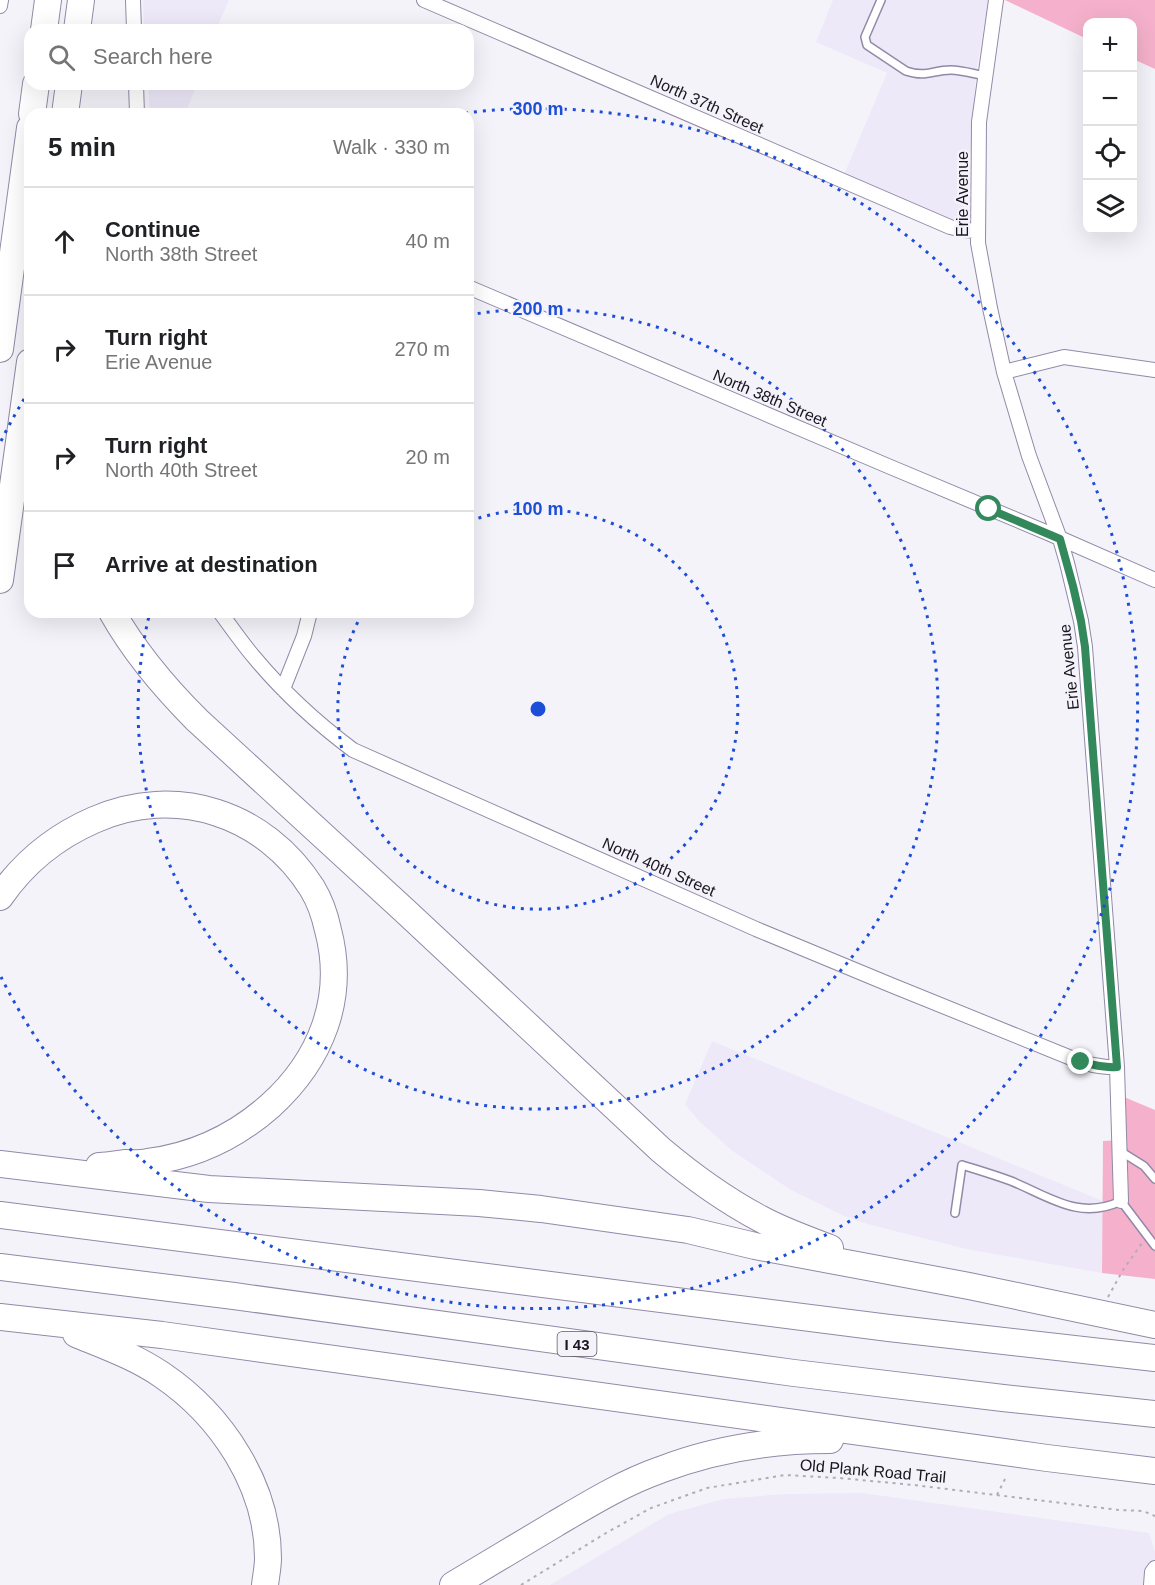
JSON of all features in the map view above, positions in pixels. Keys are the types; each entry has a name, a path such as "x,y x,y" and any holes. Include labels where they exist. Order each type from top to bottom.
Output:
{"highway":[{"path":"45,24 48,0"},
{"path":"77,24 81,0"},
{"path":"33,108 35,90"},
{"path":"67,108 68,90"},
{"path":"0,286 24,159"},
{"path":"0,349 24,168"},
{"path":"0,580 24,406"},
{"path":"116,618 136,651 171,694 197,720 690,1175 741,1208 789,1233 833,1249 969,1286"},
{"path":"0,897 26,864 46,847 76,828 105,815 137,807 172,804 199,807 238,821 264,837 291,861 312,888 324,915 333,949 334,979 332,1003 323,1035 305,1067 286,1090 257,1117 218,1142 183,1155 147,1163 104,1166 0,1163"},
{"path":"0,1163 209,1190 479,1203 541,1209 688,1230 755,1246 969,1286 1155,1325"},
{"path":"0,1215 889,1328 1155,1358"},
{"name":"I 43","path":"0,1267 234,1296 794,1373 1155,1414"},
{"path":"1,1317 162,1335 908,1439 1155,1471"},
{"path":"1,1317 76,1334 124,1353 162,1375 192,1398 234,1449 255,1488 265,1525 268,1558 265,1585"},
{"path":"453,1585 601,1497 660,1470 696,1458 738,1448 774,1443 908,1439"}],"street":[{"path":"0,6 1,0"},
{"path":"133,0 134,24"},
{"name":"North 37th Street","path":"424,0 950,227 978,231"},
{"name":"Erie Avenue","path":"996,0 979,122 978,243 1004,372 1026,447 1060,539 1073,586 1085,647 1117,1067 1121,1201"},
{"path":"136,90 137,108"},
{"name":"North 38th Street","path":"474,290 1155,580"},
{"path":"1004,372 1065,357 1155,370"},
{"name":"North 40th Street","path":"224,618 253,656 283,689 336,738 353,750 756,928 902,989 1081,1062 1109,1068 1117,1067"},
{"path":"283,689 304,636 308,618"},
{"path":"1151,1585 1152,1572 1155,1568"}],"lane":[{"path":"881,0 865,37 867,45 874,51 912,73 924,75 951,70 985,76"},
{"path":"1119,1150 1140,1163 1155,1179"},
{"path":"955,1213 962,1165 1078,1208 1100,1208 1121,1201 1155,1246"}],"path":[{"path":"1108,1297 1132,1256 1148,1237"},
{"name":"Old Plank Road Trail","path":"521,1585 651,1508 707,1488 784,1475 838,1478 1143,1511 1155,1516"},
{"path":"996,1496 1005,1479"}],"shaded area":[{"path":"143,0 229,0 219,24 144,24"},
{"path":"833,0 988,0 976,75 967,197 961,213 955,218 943,219 843,177 887,73 816,42"},
{"path":"1005,0 1155,0 1155,69 1137,61 1137,18 1083,18 1083,37"},
{"path":"148,90 195,90 187,108 150,108"},
{"path":"712,1041 1103,1201 1102,1273 966,1249 871,1225 844,1216 791,1190 731,1150 699,1121 685,1104"},
{"path":"1124,1097 1155,1110 1155,1279 1102,1273 1103,1141 1125,1140"},
{"path":"862,1493 1149,1533 1155,1552 1155,1585 550,1585 669,1514 723,1499 785,1494"}],"route":[{"path":"989,509 1060,539 1081,621 1089,690 1117,1067 1109,1068 1081,1062"}]}
